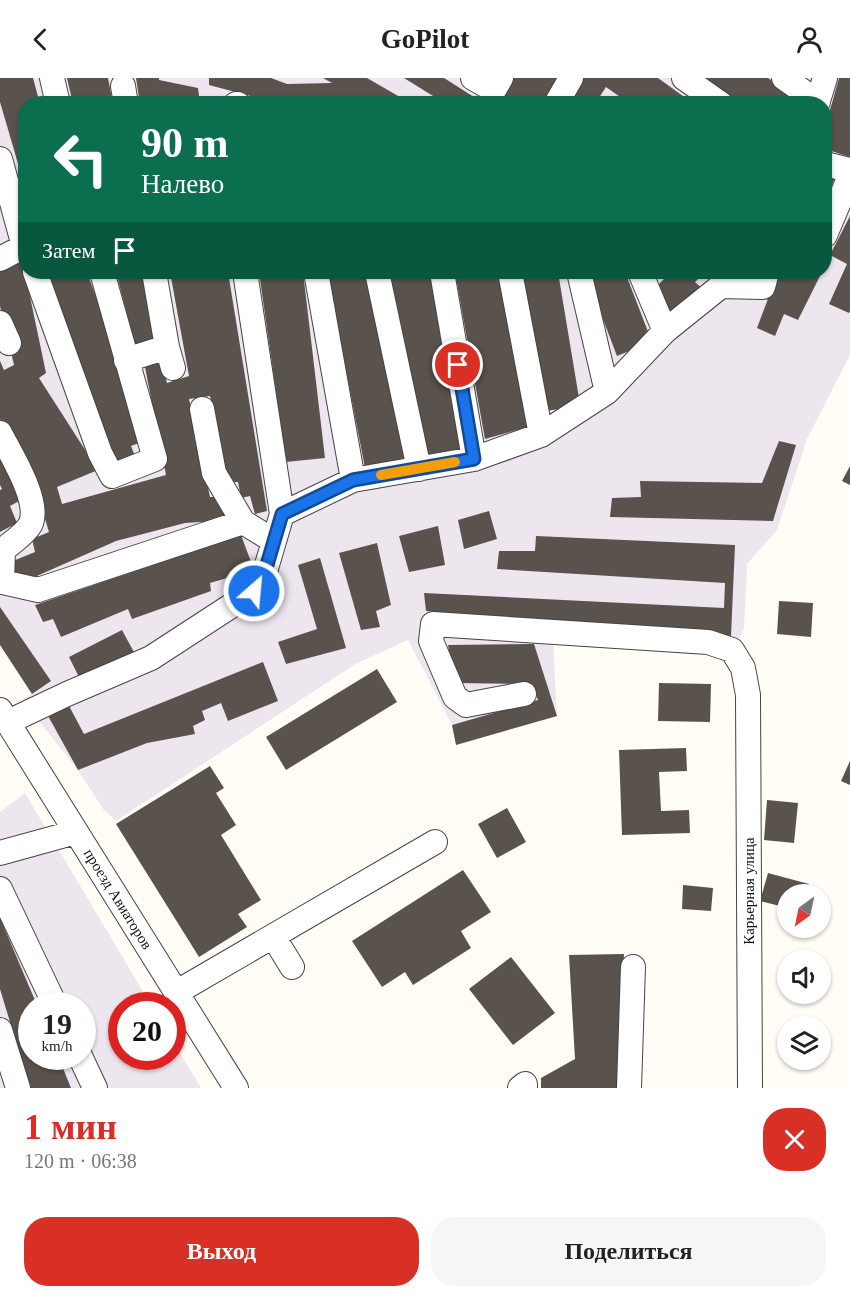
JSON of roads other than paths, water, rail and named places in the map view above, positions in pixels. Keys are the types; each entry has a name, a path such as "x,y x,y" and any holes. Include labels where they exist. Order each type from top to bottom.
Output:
{"street":[{"path":"52,78 56,96"},
{"path":"473,78 494,90 501,78"},
{"path":"561,96 571,78"},
{"path":"684,78 710,96"},
{"path":"784,78 808,96"},
{"path":"819,96 825,78"},
{"path":"0,159 18,225"},
{"path":"832,166 850,170"},
{"path":"832,219 850,176"},
{"path":"0,259 18,250"},
{"path":"38,279 100,453 112,476 155,459 104,279"},
{"path":"126,360 170,358 155,279"},
{"path":"4,716 67,694 151,658 254,591 264,575 282,514 245,279"},
{"path":"317,279 353,480"},
{"path":"378,279 419,469"},
{"path":"443,279 474,459"},
{"path":"511,279 541,435"},
{"path":"581,279 607,392"},
{"path":"643,279 665,331"},
{"path":"282,514 353,480 474,459 541,435 607,392 665,331 721,286 725,279 763,287 765,279"},
{"path":"202,409 214,473 243,522 274,541"},
{"path":"0,433 31,495 32,520 30,526 3,550 2,582 38,590 243,522"},
{"name":"Карьерная улица","path":"524,694 466,705 454,697 431,641 433,624 708,642 732,650 743,668 748,695 750,1088"},
{"name":"проезд Авиаторов","path":"4,716 177,992"},
{"path":"0,853 76,832"},
{"path":"177,992 435,842"},
{"path":"0,889 49,992"},
{"path":"273,936 292,967"},
{"path":"629,1088 633,967"},
{"name":"проезд Авиаторов","path":"186,1008 228,1085"},
{"path":"0,1030 18,1088"},
{"path":"87,1070 95,1088"},
{"path":"519,1088 525,1084 525,1088"}]}
